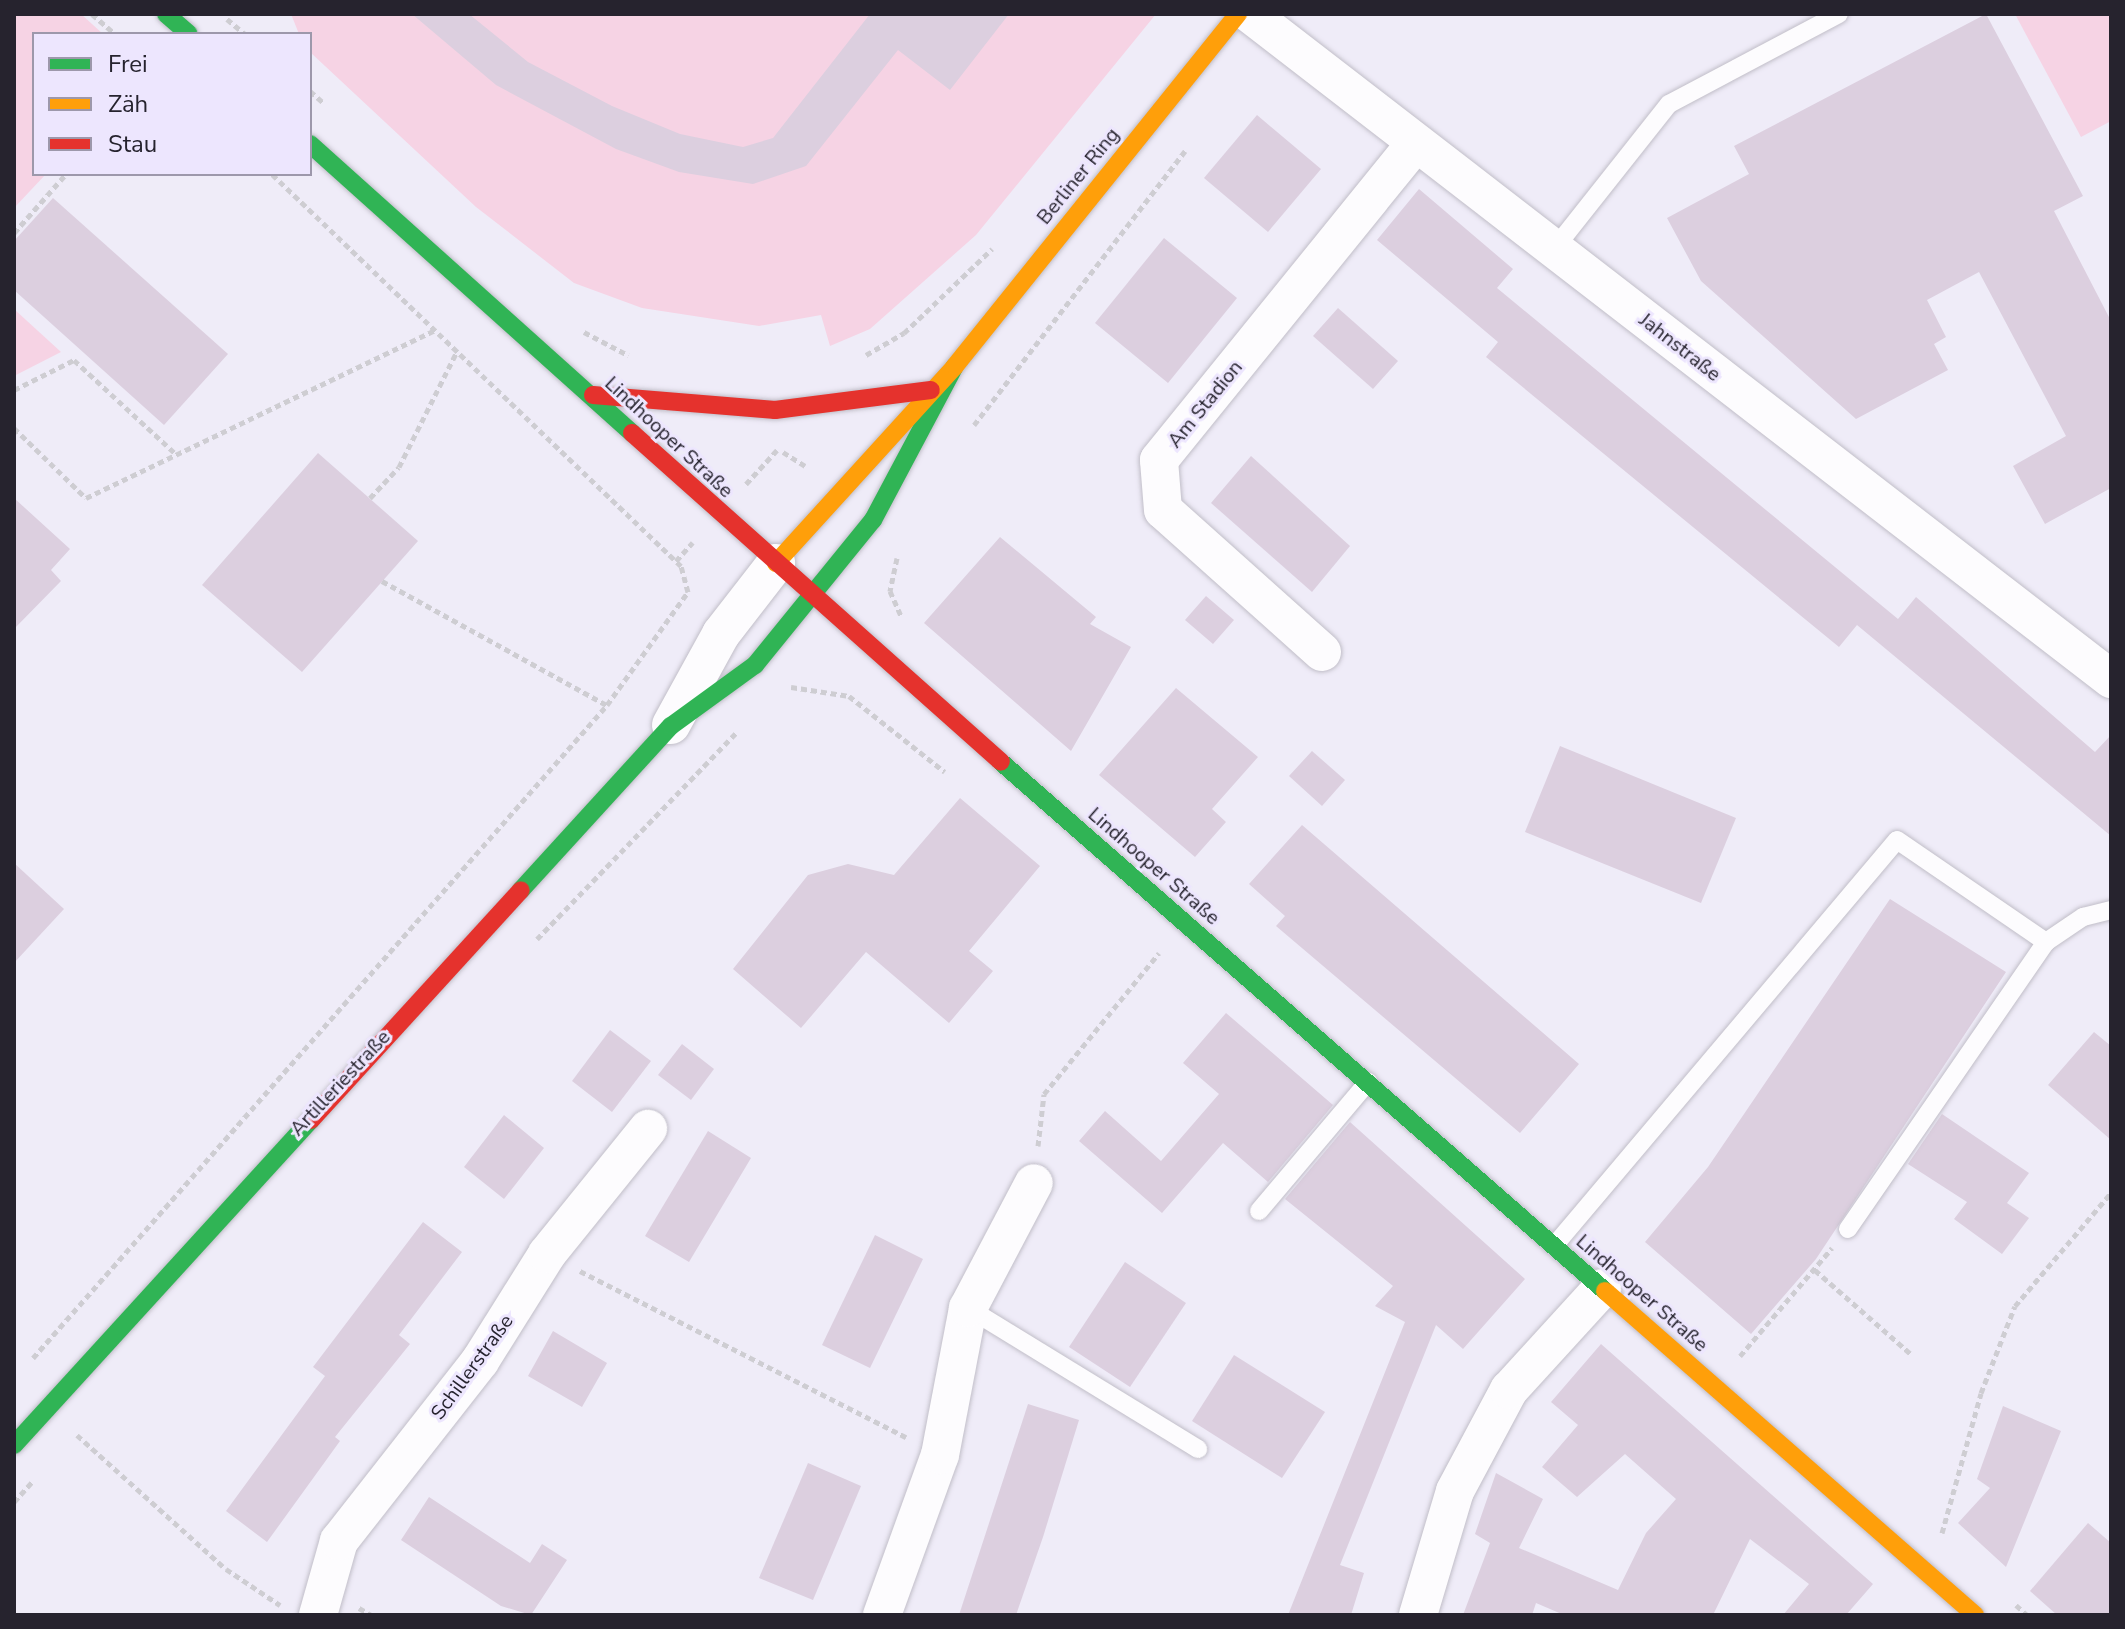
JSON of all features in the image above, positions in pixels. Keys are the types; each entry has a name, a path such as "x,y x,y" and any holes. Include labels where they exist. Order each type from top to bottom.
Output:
{"street":[{"path":"166,14 187,32"},
{"name":"Berliner Ring","path":"776,563 955,366 1238,14"},
{"name":"Jahnstraße","path":"1250,14 2111,679"},
{"name":"Am Stadion","path":"1322,652 1163,510 1159,460 1416,143"},
{"name":"Lindhooper Straße","path":"312,146 593,395 814,597 1975,1615"},
{"name":"Berliner Ring","path":"814,597 873,520 955,366"},
{"path":"593,395 775,410 931,390"},
{"name":"Artilleriestraße","path":"671,726 721,634 776,563"},
{"name":"Artilleriestraße","path":"14,1445 671,726 755,665 814,597"},
{"name":"Schillerstraße","path":"318,1615 339,1541 480,1361 547,1254 648,1129"},
{"path":"882,1615 940,1455 968,1308 1034,1183"},
{"path":"1418,1615 1455,1491 1509,1390 1602,1288"}],"lane":[{"path":"1554,249 1669,104 1839,14"},
{"path":"1554,1246 1897,840 2046,942"},
{"path":"1848,1229 2046,942 2083,917 2111,910"},
{"path":"1259,1211 1368,1082"},
{"path":"968,1308 1198,1449"}],"path":[{"path":"92,14 113,32"},
{"path":"222,14 243,32"},
{"path":"312,93 333,111"},
{"path":"971,428 1191,144"},
{"path":"14,233 64,176"},
{"path":"22,1371 607,705 685,602 686,576 676,561 274,176"},
{"path":"851,363 904,333 1002,239"},
{"path":"573,326 644,363"},
{"path":"14,428 86,498 435,330"},
{"path":"370,498 399,467 457,351"},
{"path":"14,390 74,360 176,454"},
{"path":"743,487 778,448 819,475"},
{"path":"676,561 697,537"},
{"path":"903,544 890,591 909,627"},
{"path":"382,581 607,705"},
{"path":"780,688 821,686 849,696"},
{"path":"524,952 749,720"},
{"path":"1034,1183 1044,1094 1184,922"},
{"path":"1941,1539 1981,1393 2015,1306 2111,1193"},
{"path":"1737,1360 1848,1229"},
{"path":"547,1254 940,1455"},
{"path":"1815,1270 1911,1354"},
{"path":"76,1434 226,1569 296,1615"}],"shaded area":[{"path":"14,14 81,14 101,32 32,32 32,176 44,176 14,208"},
{"path":"291,14 1156,14 976,235 870,329 830,346 821,315 759,326 642,308 574,283 476,207 312,54 312,32 298,32"},
{"path":"2015,14 2111,14 2111,121 2081,137"},
{"path":"14,309 61,352 14,376"}],"building":[{"path":"412,14 469,14 528,62 612,106 680,134 743,147 773,138 870,14 1009,14 950,90 898,50 806,166 753,184 679,172 616,149 496,85"},
{"path":"1986,14 2083,196 2054,211 2111,321 2111,488 2045,524 2013,466 2066,436 1979,272 1927,300 1946,337 1934,344 1948,370 1856,419 1701,281 1667,218 1749,174 1734,146"},
{"path":"1257,115 1321,169 1268,232 1204,178"},
{"path":"1419,189 1513,269 1497,288 1898,619 1916,597 2095,752 2111,735 2111,836 1857,625 1839,647 1486,357 1498,342 1377,240"},
{"path":"53,198 228,354 164,425 14,290 14,241"},
{"path":"1164,238 1237,298 1168,383 1095,323"},
{"path":"1338,308 1398,361 1373,389 1313,336"},
{"path":"318,453 418,541 302,672 202,585"},
{"path":"1251,456 1350,546 1312,592 1211,503"},
{"path":"14,498 70,549 51,570 61,581 14,629"},
{"path":"1000,537 1096,617 1090,624 1131,647 1071,751 924,623"},
{"path":"1206,596 1234,620 1213,644 1185,620"},
{"path":"1176,688 1258,757 1212,809 1226,822 1195,857 1099,775"},
{"path":"1560,746 1736,818 1701,903 1525,832"},
{"path":"1312,751 1345,780 1322,806 1289,776"},
{"path":"960,798 1040,866 969,951 993,971 949,1023 866,952 801,1028 733,969 808,875 848,864 894,875"},
{"path":"1302,825 1579,1064 1520,1133 1276,926 1285,916 1249,884"},
{"path":"14,863 64,909 14,963"},
{"path":"1890,899 2006,972 1816,1259 1751,1334 1645,1242 1708,1167"},
{"path":"1226,1013 1333,1105 1268,1182 1223,1143 1162,1213 1079,1141 1105,1111 1161,1161 1219,1094 1183,1063"},
{"path":"610,1030 651,1061 612,1112 572,1081"},
{"path":"2094,1032 2111,1046 2111,1140 2048,1085"},
{"path":"682,1044 714,1069 691,1100 658,1075"},
{"path":"1942,1114 2029,1173 2007,1203 2029,1218 2002,1254 1954,1219 1967,1202 1908,1164"},
{"path":"504,1115 544,1148 504,1199 464,1167"},
{"path":"1350,1122 1525,1279 1463,1349 1436,1325 1340,1565 1364,1573 1351,1615 1288,1615 1405,1322 1375,1306 1393,1286 1285,1199"},
{"path":"708,1131 751,1158 689,1262 645,1236"},
{"path":"423,1222 462,1252 399,1335 410,1344 335,1437 340,1441 267,1542 226,1511 325,1376 313,1367"},
{"path":"875,1235 923,1259 870,1368 822,1345"},
{"path":"1125,1262 1186,1303 1130,1387 1069,1347"},
{"path":"553,1331 607,1363 582,1407 528,1376"},
{"path":"1601,1344 1873,1584 1846,1615 1783,1615 1809,1584 1750,1539 1713,1615 1564,1615 1536,1603 1532,1615 1463,1615 1490,1543 1475,1534 1496,1473 1543,1499 1519,1548 1618,1590 1646,1533 1676,1499 1625,1454 1577,1497 1542,1467 1578,1425 1551,1402"},
{"path":"1234,1355 1325,1412 1282,1478 1192,1421"},
{"path":"1028,1404 1079,1420 1043,1537 1016,1615 959,1615"},
{"path":"2003,1406 2061,1431 2006,1567 1958,1523 1990,1488 1977,1479"},
{"path":"808,1463 861,1486 813,1600 759,1578"},
{"path":"429,1497 530,1563 542,1544 567,1560 531,1615 501,1606 401,1540"},
{"path":"2088,1523 2111,1543 2111,1615 2057,1615 2030,1591"}],"traffic: fast":[{"path":"166,14 187,32"},
{"path":"312,146 632,433"},
{"path":"521,890 671,726 755,665 873,520 955,366"},
{"path":"1001,762 1605,1291"},
{"path":"14,1445 311,1120"}],"traffic: slow":[{"path":"776,563 955,366 1238,14"},
{"path":"1605,1291 1975,1615"}],"traffic: jam":[{"path":"593,395 775,410 931,390"},
{"path":"632,433 1001,762"},
{"path":"311,1120 521,890"}]}
